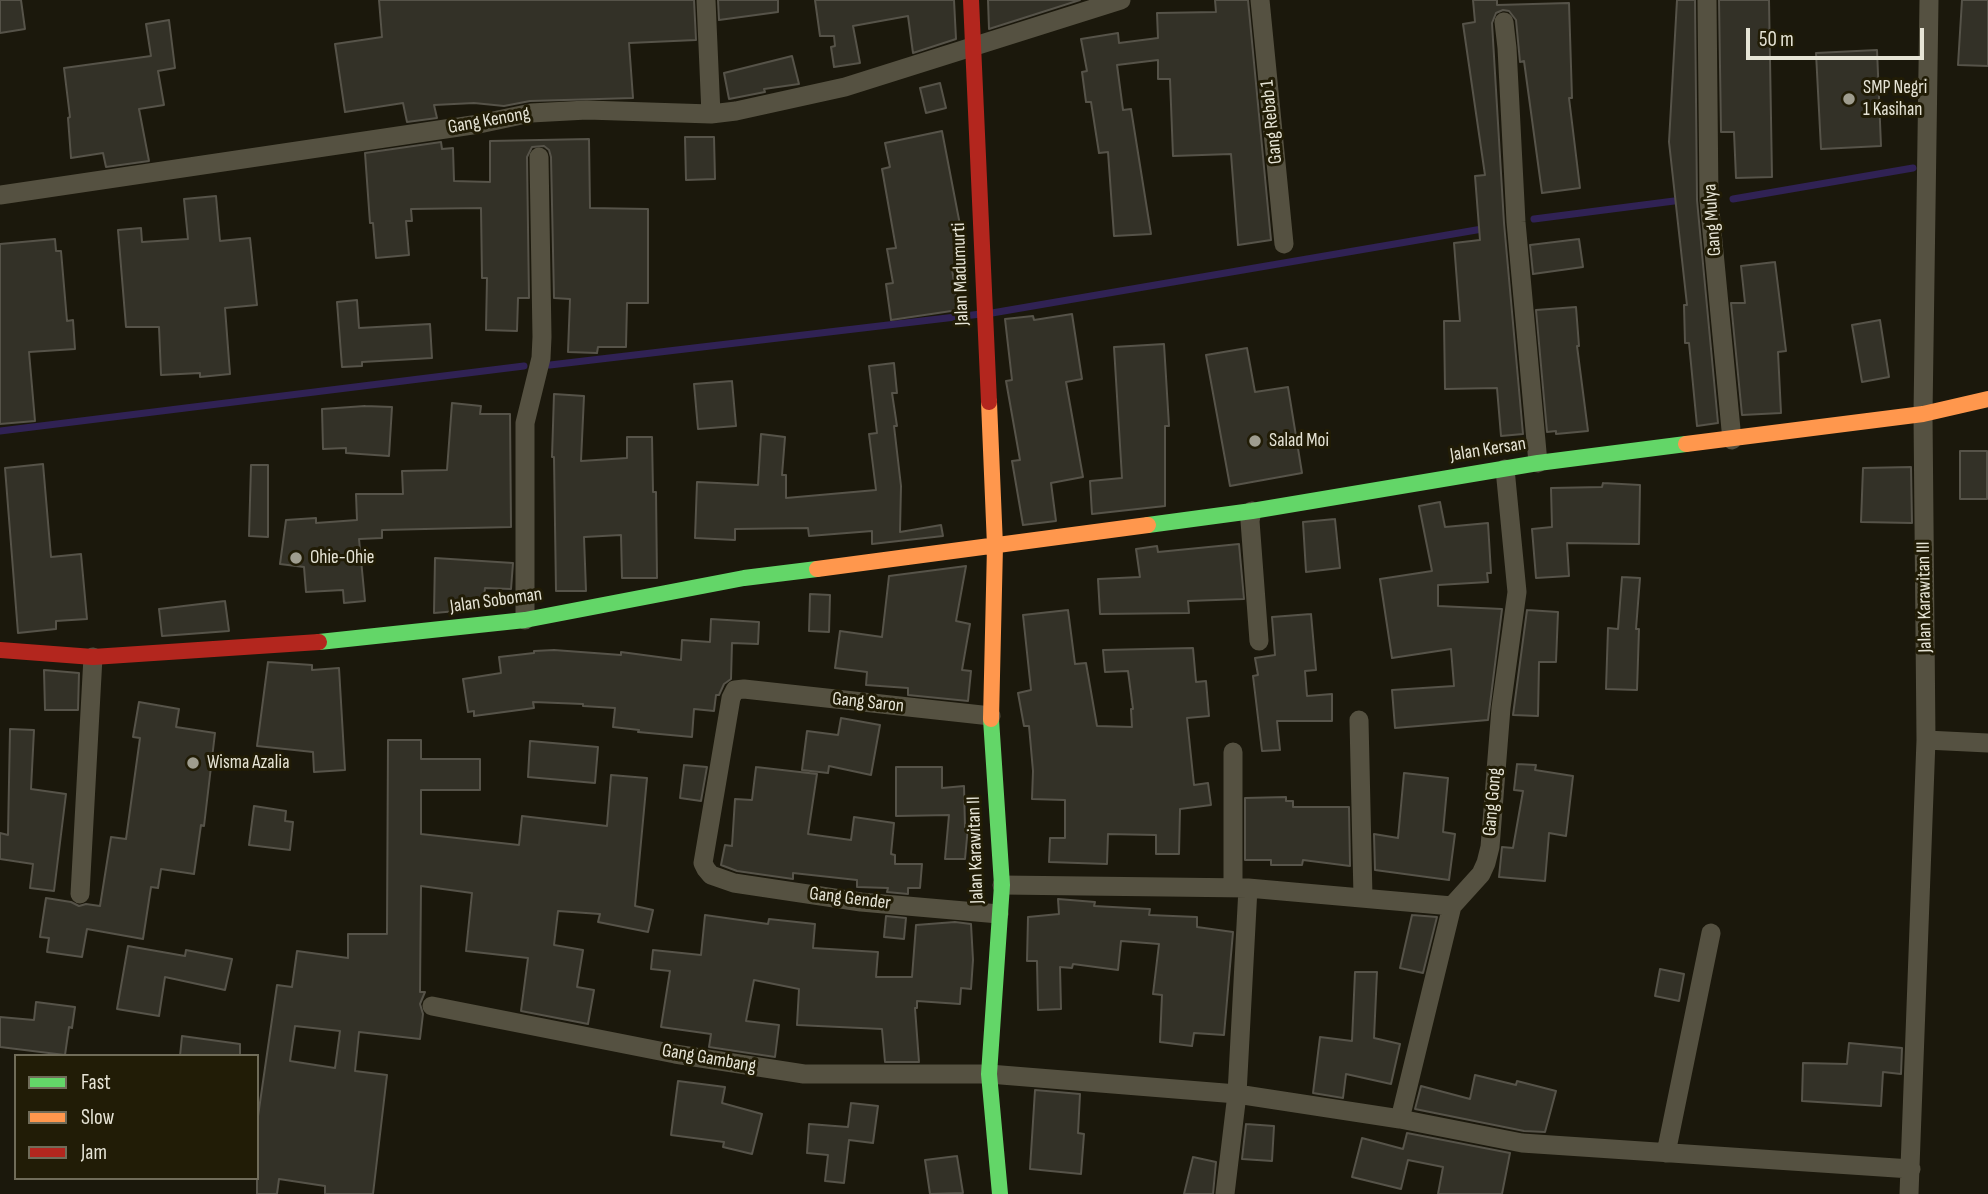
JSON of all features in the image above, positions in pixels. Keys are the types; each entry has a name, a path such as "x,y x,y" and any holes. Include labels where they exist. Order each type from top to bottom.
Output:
{"street":[{"path":"706,0 711,114"},
{"name":"Jalan Madumurti","path":"971,0 995,547"},
{"name":"Gang Kenong","path":"0,195 465,126 531,113 603,110 711,114 736,111 845,87 1121,0"},
{"name":"Gang Rebab 1","path":"1260,0 1284,244"},
{"name":"Gang Mulya","path":"1707,0 1709,200 1732,440"},
{"name":"Jalan Karawitan III","path":"1909,1194 1926,740 1923,414 1929,0"},
{"path":"1504,22 1516,222 1538,463"},
{"path":"525,620 525,424 541,358 542,337 539,157"},
{"name":"Jalan Kersan","path":"995,547 1252,510 1538,463 1923,414 1988,399"},
{"name":"Gang Gong","path":"1400,1119 1452,906 1480,874 1490,847 1501,708 1517,592 1505,468"},
{"path":"1252,510 1250,521 1259,641"},
{"name":"Jalan Soboman","path":"0,650 93,657 330,641 525,620 744,578 995,547"},
{"name":"Jalan Karawitan II","path":"995,547 991,716 1002,885 989,1074 1000,1194"},
{"path":"80,894 93,657"},
{"name":"Gang Saron","path":"706,869 703,856 731,698 735,690 991,716"},
{"path":"1359,720 1363,897"},
{"path":"1926,740 1988,744"},
{"path":"1225,1194 1237,1094 1240,888 1233,752"},
{"name":"Gang Gender","path":"706,869 712,875 734,883 861,902 999,914"},
{"path":"1002,885 1240,888 1452,906"},
{"path":"1667,1153 1711,933"},
{"name":"Gang Gambang","path":"432,1006 675,1054 793,1073 989,1074 1237,1094 1400,1119 1522,1143 1911,1169"}],"building":[{"path":"0,0 21,0 25,29 0,33"},
{"path":"379,0 694,0 696,40 629,43 633,98 530,101 504,106 474,103 434,105 437,118 407,122 403,103 345,112 335,44 382,37"},
{"path":"718,0 778,0 778,12 719,20"},
{"path":"815,0 954,0 956,39 913,53 908,16 853,26 860,63 834,67 831,47 835,46 834,36 820,36"},
{"path":"988,0 1080,0 989,29"},
{"path":"1215,0 1248,0 1271,240 1238,245 1231,154 1173,156 1170,79 1158,79 1158,60 1117,65 1123,110 1131,109 1151,234 1114,236 1108,152 1099,153 1091,102 1086,102 1082,72 1087,71 1081,39 1118,33 1119,43 1158,38 1157,13 1216,12"},
{"path":"1473,0 1497,0 1497,5 1569,3 1572,98 1569,98 1580,188 1542,193 1524,61 1520,62 1516,20 1509,11 1503,10 1496,13 1492,23 1504,223 1523,434 1501,436 1497,388 1445,389 1444,321 1460,321 1454,243 1480,240 1475,176 1485,175 1463,24 1475,22"},
{"path":"1677,0 1695,0 1697,200 1718,423 1697,426 1689,343 1685,343 1684,305 1687,305 1669,142"},
{"path":"1719,0 1769,0 1772,177 1736,178 1734,132 1721,132"},
{"path":"1962,0 1988,0 1988,66 1958,65"},
{"path":"169,20 175,68 158,71 164,105 139,109 149,161 106,167 103,153 71,158 70,117 64,68 151,56 146,24"},
{"name":"SMP Negri 1 Kasihan","path":"1877,50 1881,146 1821,149 1816,53"},
{"path":"792,56 799,84 764,89 765,92 729,99 724,73"},
{"path":"940,83 946,108 926,113 920,88"},
{"path":"942,131 965,251 966,266 952,269 958,310 891,320 886,284 893,283 887,249 896,248 882,169 890,167 885,143"},
{"path":"685,137 714,137 715,179 686,180"},
{"path":"589,139 590,208 648,209 648,303 627,303 626,347 598,347 597,353 568,352 570,299 554,298 551,157 544,146 532,147 527,157 529,298 518,298 517,331 486,330 487,278 482,278 481,208 411,209 412,221 406,221 409,255 376,258 373,223 370,223 365,153 441,142 442,149 453,148 454,181 490,182 490,141"},
{"path":"216,196 220,241 250,238 257,305 225,308 230,374 200,377 200,373 161,375 159,327 126,327 118,230 141,228 142,242 188,239 184,199"},
{"path":"55,239 56,251 61,251 67,321 73,320 75,349 29,352 35,421 0,424 0,244"},
{"path":"1579,239 1583,267 1533,274 1530,245"},
{"path":"1775,262 1786,351 1778,352 1781,413 1742,415 1731,303 1745,303 1741,266"},
{"path":"357,300 359,328 430,324 432,358 362,362 362,366 342,367 337,302"},
{"path":"1576,307 1577,346 1588,431 1556,434 1556,431 1547,432 1536,310"},
{"path":"1072,314 1082,379 1066,382 1083,477 1051,483 1056,521 1023,525 1012,461 1020,460 1006,381 1012,380 1005,319 1033,316 1034,320"},
{"path":"1880,320 1889,377 1862,382 1852,325"},
{"path":"1164,344 1169,426 1165,426 1165,506 1092,514 1090,481 1122,478 1114,347"},
{"path":"1247,348 1255,392 1288,387 1302,473 1230,486 1206,355"},
{"path":"894,363 897,393 892,393 901,486 900,532 941,525 943,536 872,544 872,531 809,536 808,528 735,529 735,540 695,538 697,482 758,485 761,434 785,437 782,475 786,475 786,498 876,490 869,434 877,433 869,366"},
{"path":"732,381 736,426 698,429 694,384"},
{"path":"554,394 584,396 581,461 627,458 627,437 652,437 657,578 622,578 621,535 584,537 586,591 556,591 552,457"},
{"path":"452,403 481,406 480,414 510,414 511,527 382,530 382,538 359,539 365,601 344,603 343,590 306,592 304,567 280,564 286,520 316,518 316,523 357,520 356,494 403,494 402,471 447,470"},
{"path":"392,407 389,456 346,453 346,448 323,449 322,409"},
{"path":"1960,451 1987,451 1987,499 1960,499"},
{"path":"43,464 51,557 81,554 87,619 56,621 56,629 18,633 5,468"},
{"path":"251,465 268,465 268,537 249,536"},
{"path":"1911,467 1912,523 1861,522 1863,468"},
{"path":"1603,483 1640,485 1639,544 1567,543 1569,576 1536,578 1532,529 1552,527 1551,488 1602,487"},
{"path":"1440,502 1445,527 1488,523 1491,573 1487,573 1488,582 1438,585 1438,606 1502,609 1488,720 1395,728 1392,690 1454,686 1451,649 1392,658 1380,579 1432,571 1419,506"},
{"path":"1335,519 1340,568 1306,572 1303,522"},
{"path":"1239,544 1244,599 1188,601 1189,613 1100,614 1098,579 1140,577 1136,549 1157,546 1158,552"},
{"path":"435,558 513,563 511,589 485,588 483,607 457,605 457,611 434,613"},
{"path":"966,566 956,621 970,624 962,670 971,671 968,701 908,695 908,688 866,685 867,672 835,668 840,631 882,637 889,576"},
{"path":"1622,577 1640,578 1636,629 1639,629 1637,690 1606,689 1608,628 1618,629"},
{"path":"810,594 830,595 829,632 809,631"},
{"path":"225,601 229,631 162,636 159,609"},
{"path":"1068,610 1075,664 1086,663 1097,726 1132,727 1133,709 1128,671 1105,672 1103,650 1193,648 1196,682 1206,681 1209,716 1187,718 1194,785 1208,783 1211,805 1180,809 1179,854 1156,854 1156,835 1108,834 1107,864 1049,862 1050,838 1065,838 1065,800 1032,799 1033,771 1029,726 1024,726 1018,693 1031,690 1023,615"},
{"path":"1527,610 1558,612 1556,662 1539,662 1538,716 1513,715"},
{"path":"1311,614 1316,670 1305,671 1307,696 1332,694 1332,721 1277,721 1280,750 1262,751 1253,676 1258,675 1255,658 1275,655 1272,617"},
{"path":"711,619 759,622 758,644 732,643 731,679 724,684 719,695 716,695 714,711 694,709 692,737 613,727 615,708 583,704 533,702 534,708 474,716 474,711 468,712 463,679 501,673 499,657 554,650 621,655 621,652 681,660 682,640 710,642"},
{"path":"268,662 312,665 312,670 339,668 345,770 314,772 313,752 257,746"},
{"path":"44,670 79,673 78,710 45,710"},
{"path":"139,702 179,709 176,727 215,733 204,826 201,825 194,874 161,869 158,888 151,887 143,939 87,929 82,957 47,952 49,938 40,937 46,898 79,906 100,906 111,837 126,839 140,738 133,737"},
{"path":"841,718 880,725 871,775 829,766 828,773 802,770 807,731 838,735"},
{"path":"10,729 34,730 31,789 66,794 54,891 30,888 33,864 0,859 0,833 8,835"},
{"path":"388,740 421,740 421,759 480,759 480,790 421,790 421,834 519,845 522,816 607,826 611,775 647,778 635,906 653,910 648,932 598,922 600,914 558,911 554,945 583,950 577,987 594,990 588,1024 521,1011 528,958 466,951 472,893 421,886 420,992 425,992 420,1004 423,1014 420,1039 359,1032 355,1071 387,1075 373,1194 325,1194 325,1186 279,1179 277,1194 257,1194 259,1109 277,985 292,987 297,951 348,958 348,934 387,934","holes":["295,1026 340,1031 335,1068 290,1061"]},
{"path":"530,741 598,747 595,783 528,777"},
{"path":"1517,764 1536,765 1535,770 1573,776 1566,836 1549,833 1545,881 1499,877 1502,847 1513,848 1523,791 1514,790"},
{"path":"684,765 707,767 701,801 680,798"},
{"path":"756,767 817,774 808,834 851,840 854,817 894,823 891,854 895,855 895,864 922,864 920,888 908,888 908,894 887,892 888,888 857,887 857,880 793,873 793,879 737,871 721,865 725,845 732,846 735,799 752,800"},
{"path":"896,767 942,767 942,788 964,786 965,827 968,827 965,859 945,859 949,815 896,816"},
{"path":"1404,773 1448,778 1443,832 1455,834 1449,880 1375,870 1374,834 1398,838"},
{"path":"1286,797 1286,801 1293,801 1293,807 1349,807 1350,866 1303,860 1302,865 1271,865 1271,860 1245,860 1245,798"},
{"path":"254,806 286,811 285,821 293,822 290,850 249,845"},
{"path":"1058,899 1095,902 1094,906 1150,909 1149,915 1197,917 1197,927 1233,932 1224,1035 1194,1033 1192,1046 1160,1042 1162,995 1153,994 1159,944 1121,941 1118,970 1073,964 1072,968 1060,967 1061,1009 1038,1010 1037,961 1027,961 1028,917 1059,914"},
{"path":"705,915 768,924 769,919 815,924 813,948 878,952 876,977 912,977 916,925 955,922 971,924 971,989 961,988 960,1004 917,1001 915,1008 919,1062 885,1062 882,1029 797,1025 799,989 754,980 746,1021 779,1025 775,1057 709,1047 711,1034 661,1027 670,971 651,969 653,950 701,955"},
{"path":"1412,915 1437,917 1423,973 1400,968"},
{"path":"886,916 906,918 904,939 884,937"},
{"path":"128,946 185,956 186,950 232,959 225,990 165,977 159,1016 117,1009"},
{"path":"1660,969 1684,974 1679,1001 1655,996"},
{"path":"1355,972 1377,972 1374,1038 1400,1044 1391,1084 1346,1074 1343,1098 1313,1093 1320,1037 1352,1041"},
{"path":"36,1002 75,1007 65,1054 0,1047 0,1017 34,1020"},
{"path":"182,1036 240,1044 240,1054 180,1054"},
{"path":"1849,1043 1902,1048 1901,1074 1883,1072 1881,1106 1802,1101 1803,1063 1847,1064"},
{"path":"1475,1075 1516,1085 1517,1081 1556,1091 1545,1132 1524,1131 1415,1109 1421,1086 1470,1099"},
{"path":"678,1081 725,1087 722,1103 762,1114 752,1154 723,1147 724,1142 671,1135"},
{"path":"1035,1090 1080,1094 1078,1133 1084,1134 1081,1174 1030,1169"},
{"path":"851,1103 878,1106 873,1143 849,1140 844,1183 825,1181 828,1155 807,1153 809,1124 848,1127"},
{"path":"1246,1124 1274,1126 1272,1161 1242,1159"},
{"path":"1407,1133 1510,1153 1502,1194 1438,1194 1443,1167 1408,1160 1401,1189 1352,1177 1362,1138 1403,1149"},
{"path":"957,1156 963,1193 930,1194 925,1160"},
{"path":"1193,1157 1216,1162 1213,1194 1184,1194"}],"waterway":[{"path":"1733,199 1913,168"},
{"path":"1534,219 1682,200"},
{"path":"992,313 1488,228"},
{"path":"550,365 981,314"},
{"path":"0,431 524,366"}],"traffic: fast":[{"path":"1148,525 1252,511 1538,463 1686,444"},
{"path":"319,642 525,620 744,578 817,569"},
{"path":"991,719 1002,885 989,1074 1000,1194"}],"traffic: slow":[{"path":"1686,444 1923,414 1988,399"},
{"path":"989,402 995,546 991,719"},
{"path":"817,569 1148,525"}],"traffic: jam":[{"path":"971,0 989,402"},
{"path":"0,650 93,657 319,642"}],"place":[{"name":"SMP Negri 1 Kasihan","path":"1849,99"},
{"name":"Salad Moi","path":"1255,441"},
{"name":"Ohie-Ohie","path":"296,558"},
{"name":"Wisma Azalia","path":"193,763"}]}
